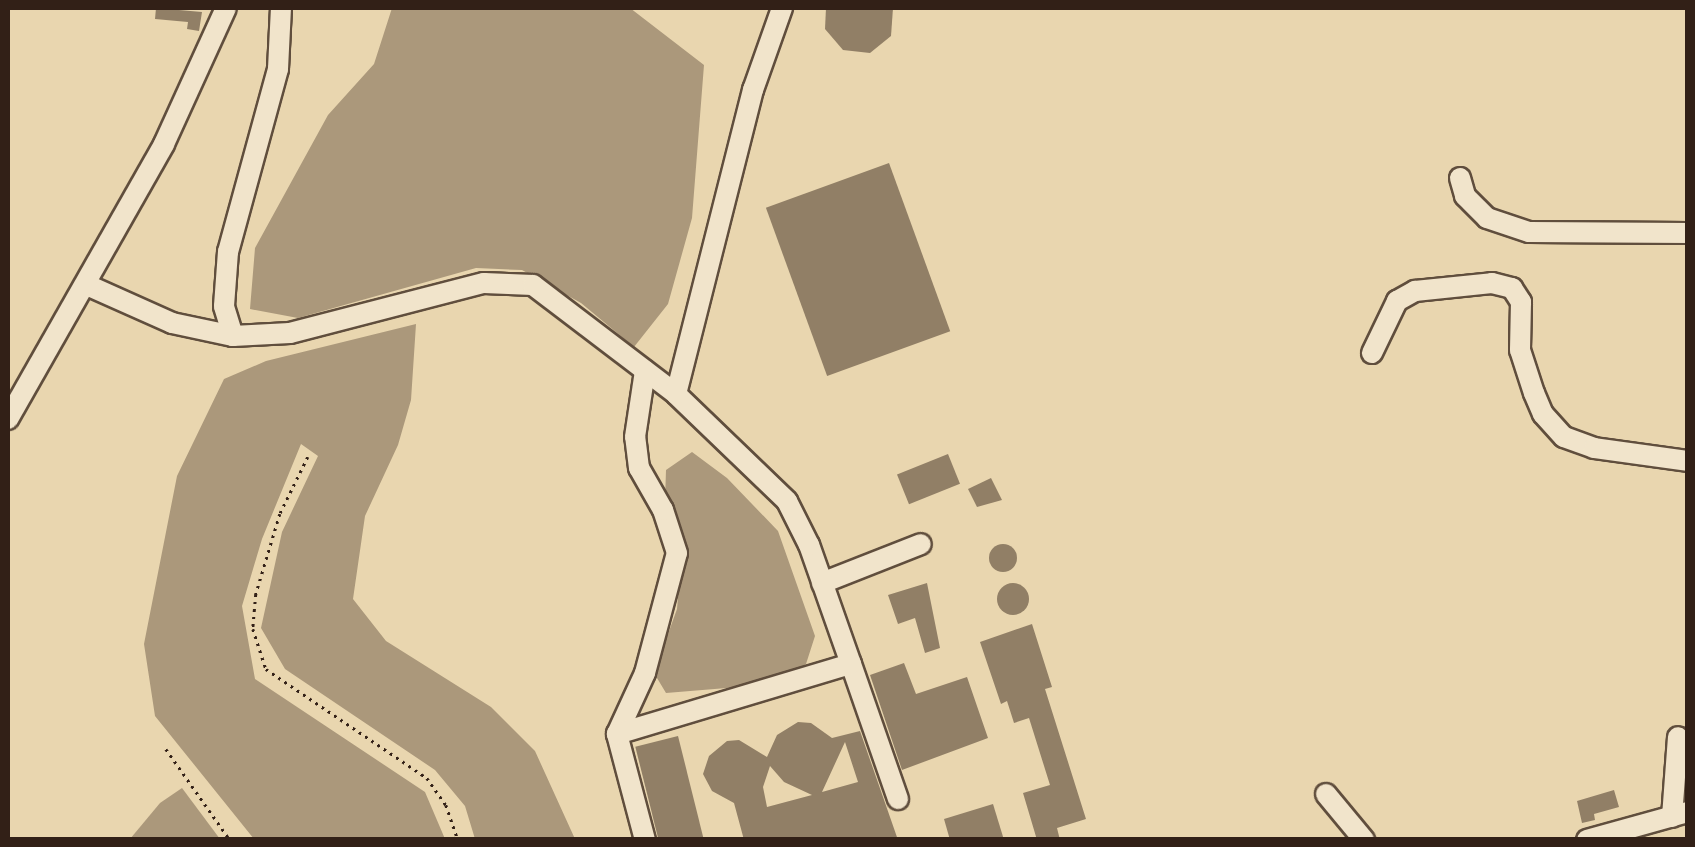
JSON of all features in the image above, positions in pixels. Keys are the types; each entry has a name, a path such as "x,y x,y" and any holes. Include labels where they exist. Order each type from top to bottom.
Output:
{"street":[{"path":"8,419 164,144 226,8"},
{"path":"233,336 224,306 228,252 278,69 281,8"},
{"path":"676,394 754,90 782,8"},
{"path":"1460,178 1465,196 1487,218 1529,232 1688,232"},
{"path":"87,285 172,323 233,336 290,333 484,283 532,284 604,335 676,394 788,501 852,664 898,799"},
{"path":"1372,353 1397,302 1415,290 1492,283 1512,288 1521,302 1520,350 1534,393 1543,414 1564,437 1594,448 1688,461"},
{"path":"644,371 634,437 639,468 663,510 677,554 644,673 617,734 645,840"},
{"path":"822,584 921,544"},
{"path":"617,734 852,664"},
{"path":"1586,840 1631,833 1680,814 1678,737"},
{"path":"1326,794 1364,840"}],"path":[{"path":"308,456 280,514 256,594 253,629 266,670 427,778 446,805 458,840"},
{"path":"166,749 230,840"}],"shaded area":[{"path":"392,8 630,8 704,65 692,218 668,304 634,347 581,303 522,270 476,268 298,318 250,309 255,248 328,115 374,64"},
{"path":"416,324 411,400 398,445 365,516 353,599 386,641 491,707 535,751 575,839 475,839 465,806 435,770 285,669 261,628 282,532 318,456 301,444 262,539 242,606 255,679 425,792 445,839 254,839 155,716 144,644 177,476 224,379 266,361"},
{"path":"692,452 727,478 778,531 815,636 806,664 791,673 751,686 666,693 654,673 677,609 679,586 677,545 665,501 666,470"},
{"path":"182,788 220,839 130,839 160,803"}],"building":[{"path":"156,8 202,12 199,31 187,29 188,22 155,19"},
{"path":"826,8 893,8 891,36 870,53 843,50 825,29"},
{"path":"889,163 950,331 827,376 766,208"},
{"path":"948,454 960,484 909,504 897,475"},
{"path":"991,478 1002,500 977,507 968,489"},
{"path":"1003,544 1013,548 1017,558 1013,568 1003,572 993,568 989,558 993,548"},
{"path":"927,583 940,648 925,653 915,618 898,624 888,595"},
{"path":"1013,583 1024,588 1029,599 1024,610 1013,615 1002,610 997,599 1002,588"},
{"path":"1032,624 1052,687 1045,689 1086,819 1057,828 1060,840 1037,840 1023,793 1050,785 1029,718 1014,723 1007,701 1001,704 980,642"},
{"path":"904,663 916,694 967,677 988,738 902,770 870,675"},
{"path":"798,722 811,723 832,738 860,731 898,840 744,840 734,803 712,791 703,774 709,756 727,741 739,740 767,757 777,735","holes":["845,742 858,782 822,792","770,766 784,782 812,795 767,807 763,787"]},
{"path":"678,736 703,838 659,840 635,747"},
{"path":"1614,790 1619,807 1594,814 1595,820 1582,823 1577,801"},
{"path":"993,804 1004,840 950,840 944,819"}]}
